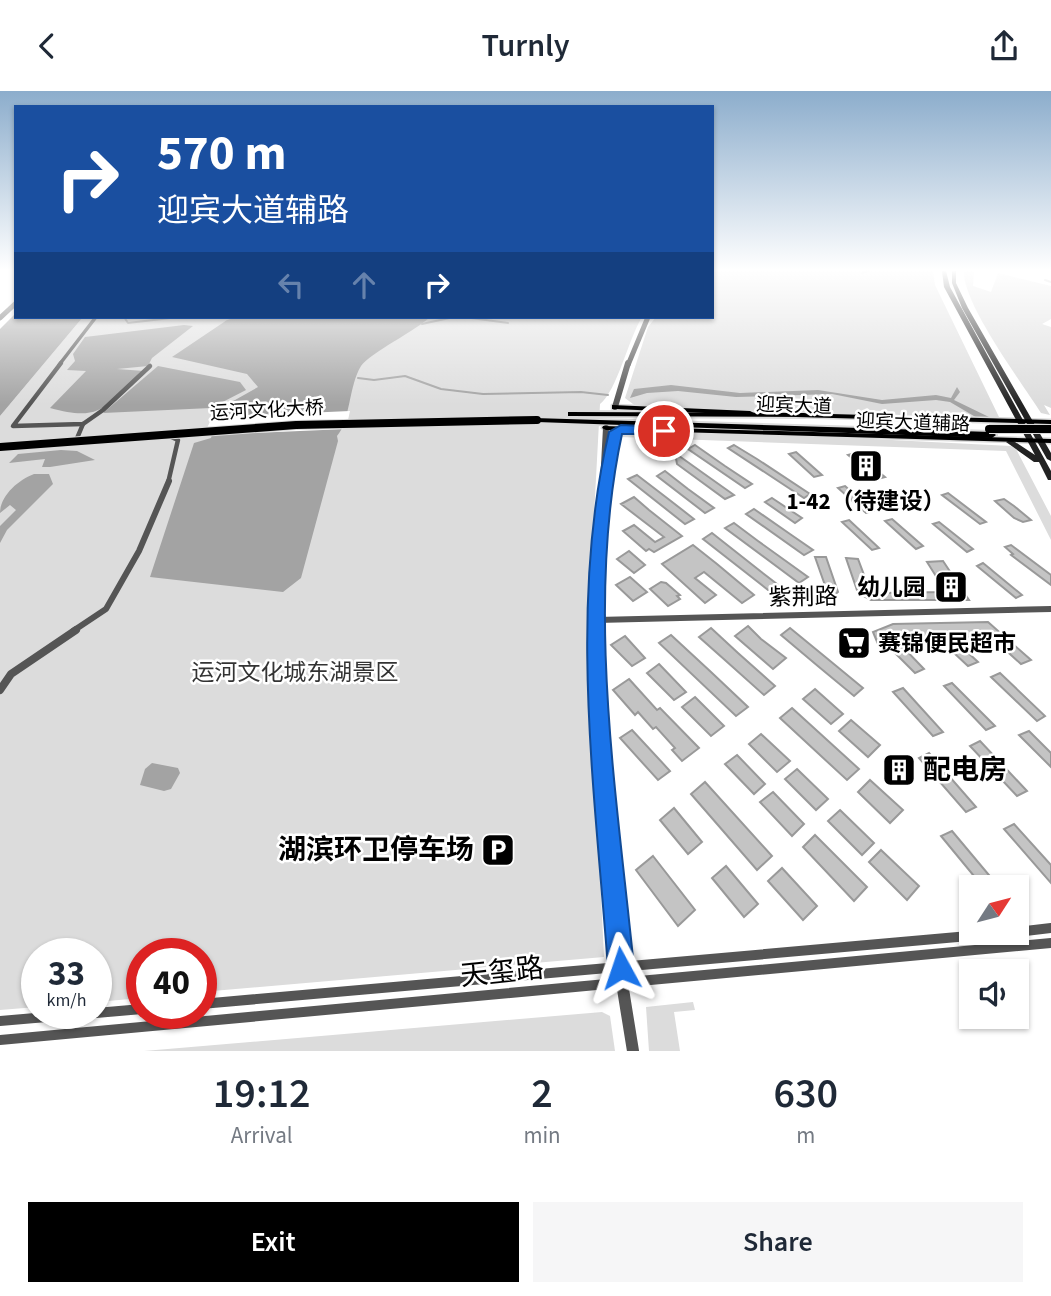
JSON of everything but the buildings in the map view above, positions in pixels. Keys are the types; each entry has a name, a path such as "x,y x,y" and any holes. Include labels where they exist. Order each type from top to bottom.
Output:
{"highway":[{"path":"575,417 804,415"},
{"name":"迎宾大道","path":"536,417 1051,429"},
{"name":"运河文化大桥","path":"0,441 261,420 536,417"},
{"name":"运河文化大桥","path":"0,447 296,425 536,417"},
{"path":"575,417 839,436"},
{"name":"迎宾大道","path":"768,423 1051,435"}],"main road":[{"path":"962,316 1050,477"},
{"path":"970,316 1051,459"},
{"name":"迎宾大道辅路","path":"615,407 1051,422"},
{"name":"迎宾大道辅路","path":"606,428 1010,442 1051,441"},
{"path":"1010,442 1032,454 1050,477"}],"street":[{"path":"83,423 13,426 13,422 94,319"},
{"path":"615,407 633,347 648,319"},
{"path":"0,690 11,674 106,609 126,578 176,464 176,437 75,443 74,440 83,423 103,410 150,366"},
{"path":"606,428 597,620 602,744 622,983 633,1051"},
{"path":"604,484 613,436 621,429"},
{"name":"紫荆路","path":"597,620 1051,609"},
{"path":"1029,931 1051,928"},
{"name":"天玺路","path":"217,1003 959,937"},
{"name":"天玺路","path":"0,1040 1051,943"},
{"path":"0,1021 21,1019"}],"green space":[{"path":"714,316 950,316 999,417 981,423 641,410 625,398 648,327 654,319 714,319"},
{"path":"979,316 1051,316 1051,319 1042,324 1051,327 1051,408 1044,405 1050,415 1041,413"},
{"name":"运河文化城东湖景区","path":"81,319 641,319 612,388 600,404 588,626 604,957 217,991 217,938 126,938 126,999 112,1001 112,938 21,938 21,1008 0,1010 0,416"},
{"path":"629,428 1011,446 1016,449 1051,516 1051,540 1006,451 620,437"},
{"path":"693,1002 695,1010 674,1012 680,1051 649,1051 646,1007"},
{"path":"602,1012 610,1016 615,1051 144,1051"}],"shaded area":[{"path":"13,316 14,319 81,319 0,416 0,329"},
{"path":"427,319 361,366 345,422 337,436 338,441 301,578 283,592 150,577 194,443 211,438 219,409 258,387 247,374 172,357 227,320"},
{"path":"193,326 152,358 148,366 117,369 144,371 103,408 82,413 50,408 86,371 67,370 75,361 73,354 85,337"},
{"path":"158,366 240,382 246,390 211,408 103,413"},
{"path":"671,385 740,393 818,390 882,400 936,395 951,398 957,387 960,392 954,400 989,417 979,419 950,402 936,400 882,404 832,394 736,397 678,391 647,393 630,398 634,389"},
{"path":"77,451 95,460 50,467 42,467 45,459 9,463 18,454"},
{"path":"34,474 49,474 53,484 7,530 0,543 0,526 16,510 10,505 0,513 3,501 16,484"},
{"path":"152,763 178,768 180,773 171,789 164,791 140,785 145,769"}],"pier":[{"path":"350,411 346,429 204,435 212,417"}],"waterway":[{"path":"125,319 128,323 162,319"},
{"path":"422,324 445,319"},
{"path":"479,319 508,323"},
{"path":"358,378 374,380 405,376 441,389 483,394 581,392 608,395"}],"place":[{"name":"1-42（待建设）","path":"866,466"},
{"name":"幼儿园","path":"951,587"},
{"name":"赛锦便民超市","path":"854,643"},
{"name":"配电房","path":"899,770"},
{"name":"湖滨环卫停车场","path":"498,850"}],"route":[{"path":"621,968 602,744 597,620 604,484 616,432 621,429 664,431"}]}
